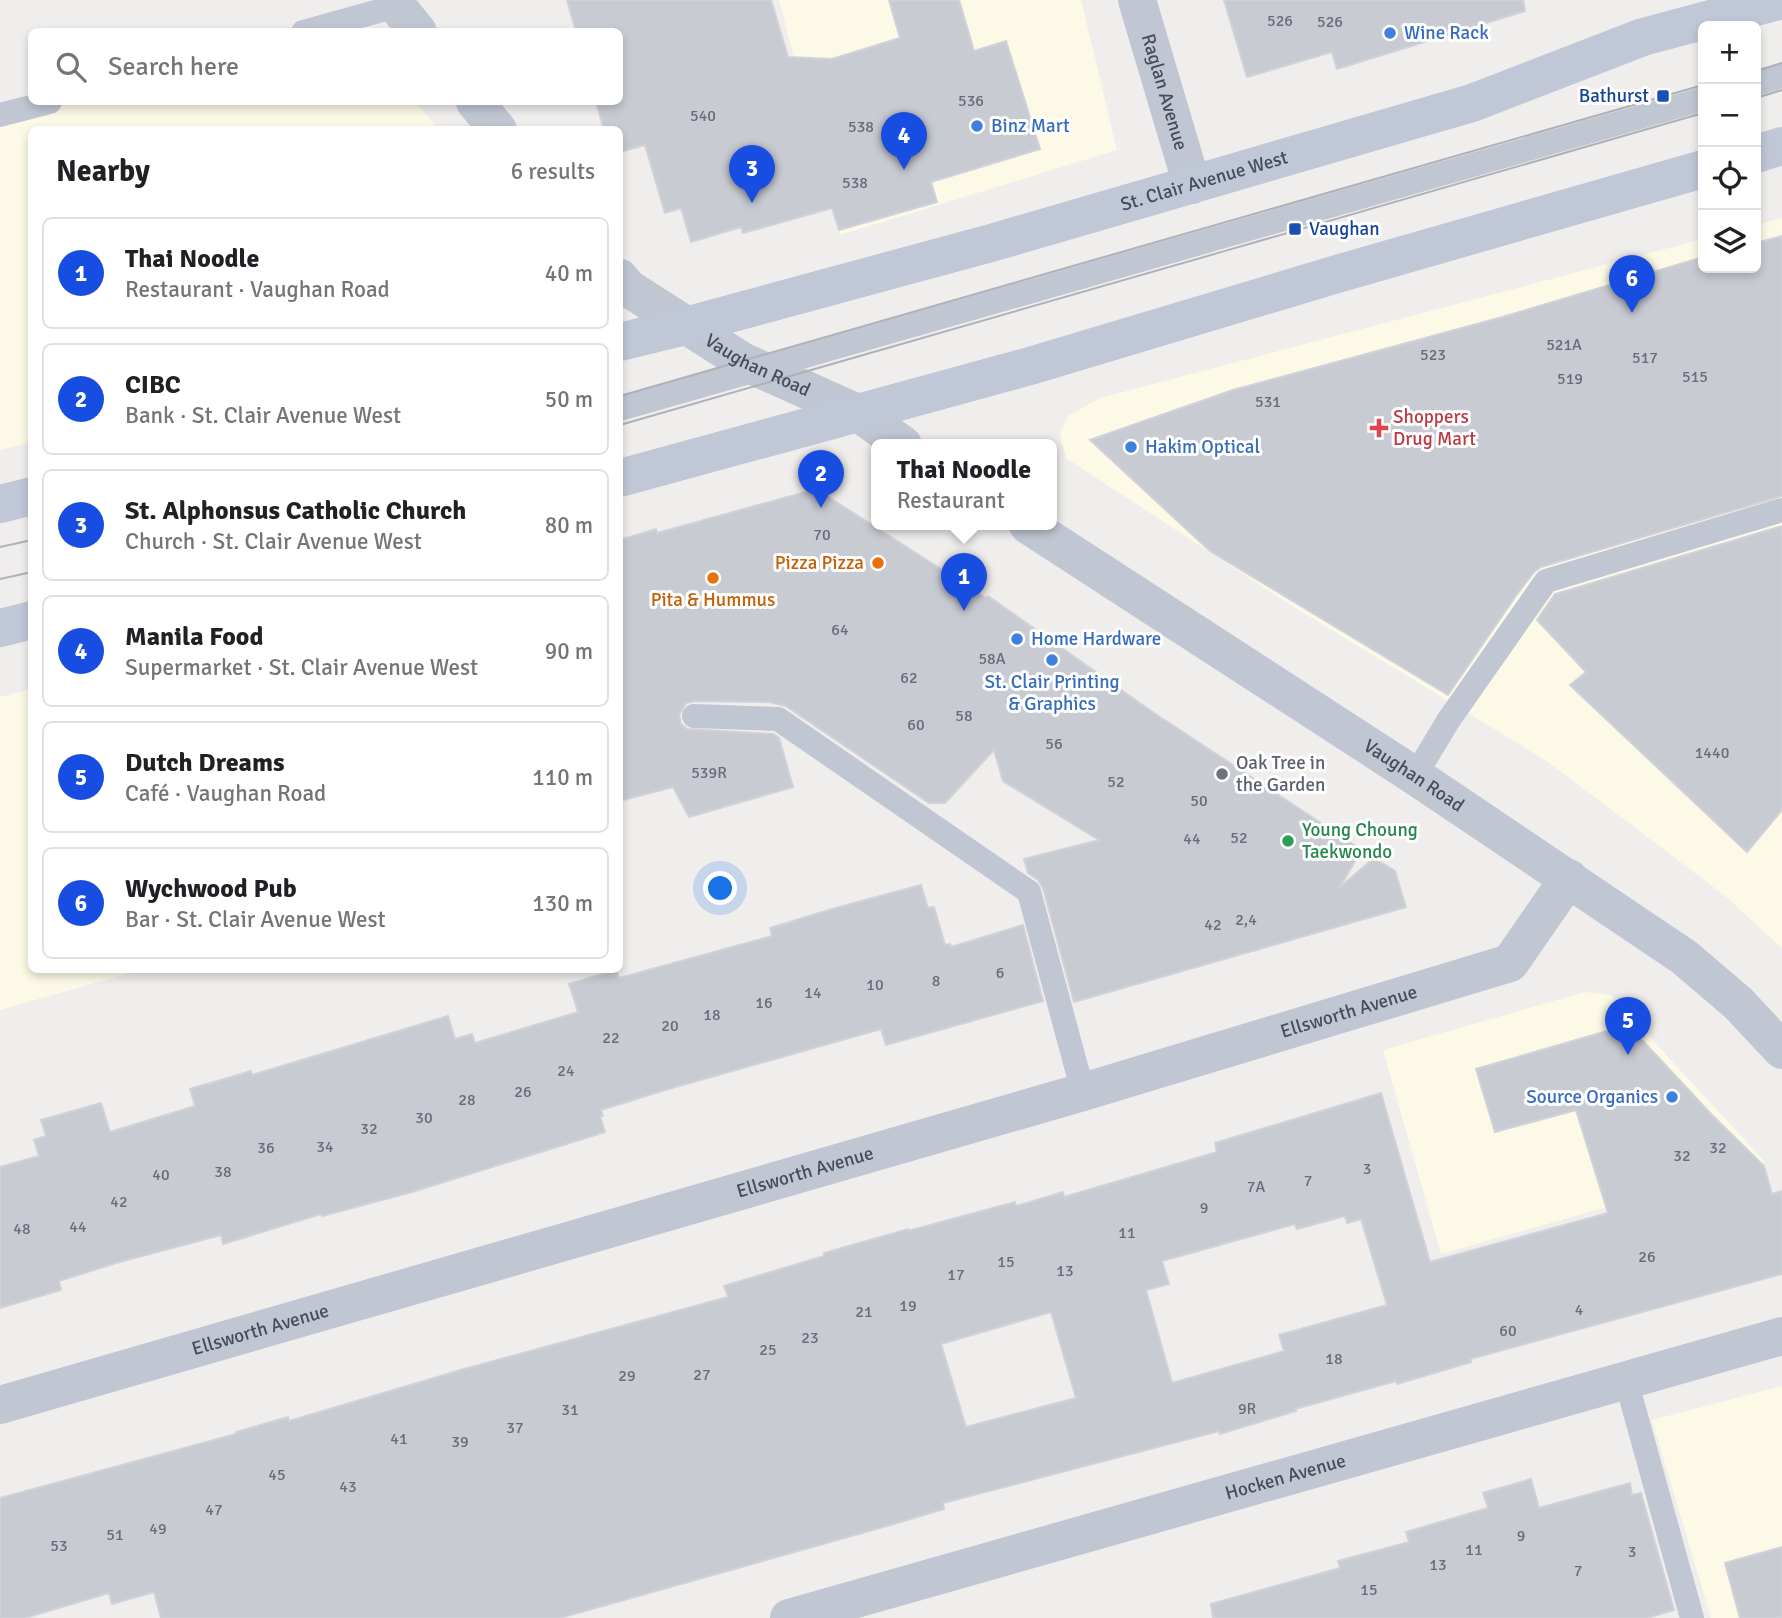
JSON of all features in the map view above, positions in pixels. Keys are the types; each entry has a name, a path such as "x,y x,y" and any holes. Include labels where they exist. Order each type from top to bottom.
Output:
{"main road":[{"name":"St. Clair Avenue West","path":"623,341 991,243 1472,103 1643,37 1782,0"},
{"path":"1761,152 1782,146"},
{"path":"623,477 1030,366 1698,170"},
{"path":"0,504 28,497"},
{"path":"0,628 28,621"}],"street":[{"name":"Raglan Avenue","path":"1137,0 1192,185"},
{"path":"477,105 495,126"},
{"name":"Vaughan Road","path":"623,282 628,288 685,326 742,361 860,414 895,439"},
{"name":"Vaughan Road","path":"1036,530 1415,776 1684,957 1738,1003 1782,1049"},
{"name":"Ellsworth Avenue","path":"0,1405 1083,1092 1510,962 1569,878"},
{"name":"Hocken Avenue","path":"789,1618 1782,1336"}],"lane":[{"path":"324,28 402,13"},
{"path":"1761,82 1782,76"},
{"path":"623,408 1698,100"},
{"path":"0,116 39,105"},
{"path":"1415,776 1448,721 1546,581 1782,510"},
{"path":"694,716 778,719 1028,892 1083,1092"},
{"path":"1626,1380 1692,1618"}],"shaded area":[{"path":"779,0 1081,0 1117,150 840,235"},
{"path":"59,105 418,105 436,126 28,126 28,443 0,450 0,122"},
{"path":"1782,218 1782,948 1724,895 1548,762 1289,604 1066,458 1060,434 1068,416 1100,398 1698,240 1698,273 1761,273 1761,224"},
{"path":"28,690 28,973 130,973 0,1010 0,697"},
{"path":"1585,992 1611,995 1765,1162 1441,1254 1383,1050"},
{"path":"1782,1386 1782,1618 1711,1618 1652,1420"}],"building":[{"path":"567,0 771,0 788,57 832,59 900,38 889,0 959,0 974,51 1006,41 1040,149 931,182 937,202 839,230 832,208 743,233 741,227 691,242 681,208 665,213 645,145 623,151 623,126 603,126 597,105 623,105 623,28 575,28"},
{"path":"1224,0 1523,0 1525,11 1337,69 1332,52 1247,77"},
{"path":"1782,236 1782,496 1541,567 1515,597 1448,695 1210,551 1090,440 1233,390 1499,318 1698,258 1698,273 1761,273 1761,242"},
{"path":"816,489 871,524 871,530 880,530 986,598 988,596 1154,713 1362,850 1339,888 1374,858 1395,871 1406,907 1074,1002 1043,888 1038,880 1028,873 1024,859 1099,840 1003,781 994,750 945,803 929,803 786,706 769,702 694,701 686,703 679,715 681,724 687,729 773,734 779,738 793,787 689,817 673,787 623,800 623,539 656,529 657,533"},
{"path":"1782,526 1782,810 1747,852 1570,685 1586,672 1537,620 1555,594"},
{"path":"921,885 928,908 934,907 945,945 950,944 951,947 1023,925 1043,1001 886,1045 881,1029 665,1090 601,1110 605,1132 412,1192 322,1216 321,1214 223,1244 221,1235 116,1263 59,1281 61,1290 0,1308 0,1167 39,1156 34,1140 46,1136 41,1120 101,1103 110,1132 195,1106 190,1089 251,1071 252,1075 448,1016 455,1039 472,1034 475,1043 578,1012 569,984 606,973 617,973 619,978 772,936 770,928"},
{"path":"1628,1025 1764,1166 1772,1194 1782,1191 1782,1274 1470,1359 1471,1362 1397,1384 1396,1381 1295,1409 1296,1411 1220,1434 1219,1431 943,1503 944,1509 560,1618 161,1618 154,1592 112,1604 109,1593 25,1618 0,1618 0,1498 236,1434 288,1417 289,1421 464,1369 728,1297 724,1286 824,1256 824,1253 1015,1202 1016,1206 1063,1192 1064,1197 1217,1152 1215,1143 1381,1093 1430,1262 1608,1213 1576,1110 1495,1132 1476,1069","holes":["1345,1216 1347,1223 1361,1219 1387,1305 1279,1335 1284,1351 1172,1383 1146,1290 1169,1284 1162,1261 1295,1224 1297,1229","1051,1312 1076,1398 966,1427 941,1344"]},
{"path":"1531,1479 1539,1508 1630,1483 1632,1495 1641,1493 1674,1610 1647,1618 1213,1618 1211,1604 1340,1568 1338,1561 1409,1542 1406,1532 1488,1508 1483,1493"},
{"path":"1782,1547 1782,1618 1740,1618 1725,1563"}],"tram line":[{"path":"1761,69 1782,63"},
{"path":"623,395 1698,86"},
{"path":"1761,96 1782,90"},
{"path":"623,424 1698,114"},
{"path":"0,547 28,541"},
{"path":"0,579 28,573"}],"place":[{"name":"Wine Rack","path":"1390,33"},
{"name":"Bathurst","path":"1663,96"},
{"name":"Binz Mart","path":"977,126"},
{"name":"Manila Food","path":"904,170"},
{"name":"St. Alphonsus Catholic Church","path":"752,203"},
{"name":"Vaughan","path":"1295,229"},
{"name":"Wychwood Pub","path":"1632,313"},
{"name":"Shoppers Drug Mart","path":"1379,428"},
{"name":"Hakim Optical","path":"1131,447"},
{"name":"CIBC","path":"821,508"},
{"name":"Pizza Pizza","path":"878,563"},
{"name":"Pita & Hummus","path":"713,578"},
{"name":"Thai Noodle","path":"964,611"},
{"name":"Home Hardware","path":"1017,639"},
{"name":"St. Clair Printing & Graphics","path":"1052,660"},
{"name":"Oak Tree in the Garden","path":"1222,774"},
{"name":"Young Choung Taekwondo","path":"1288,841"},
{"name":"Dutch Dreams","path":"1628,1055"},
{"name":"Source Organics","path":"1672,1097"}]}
